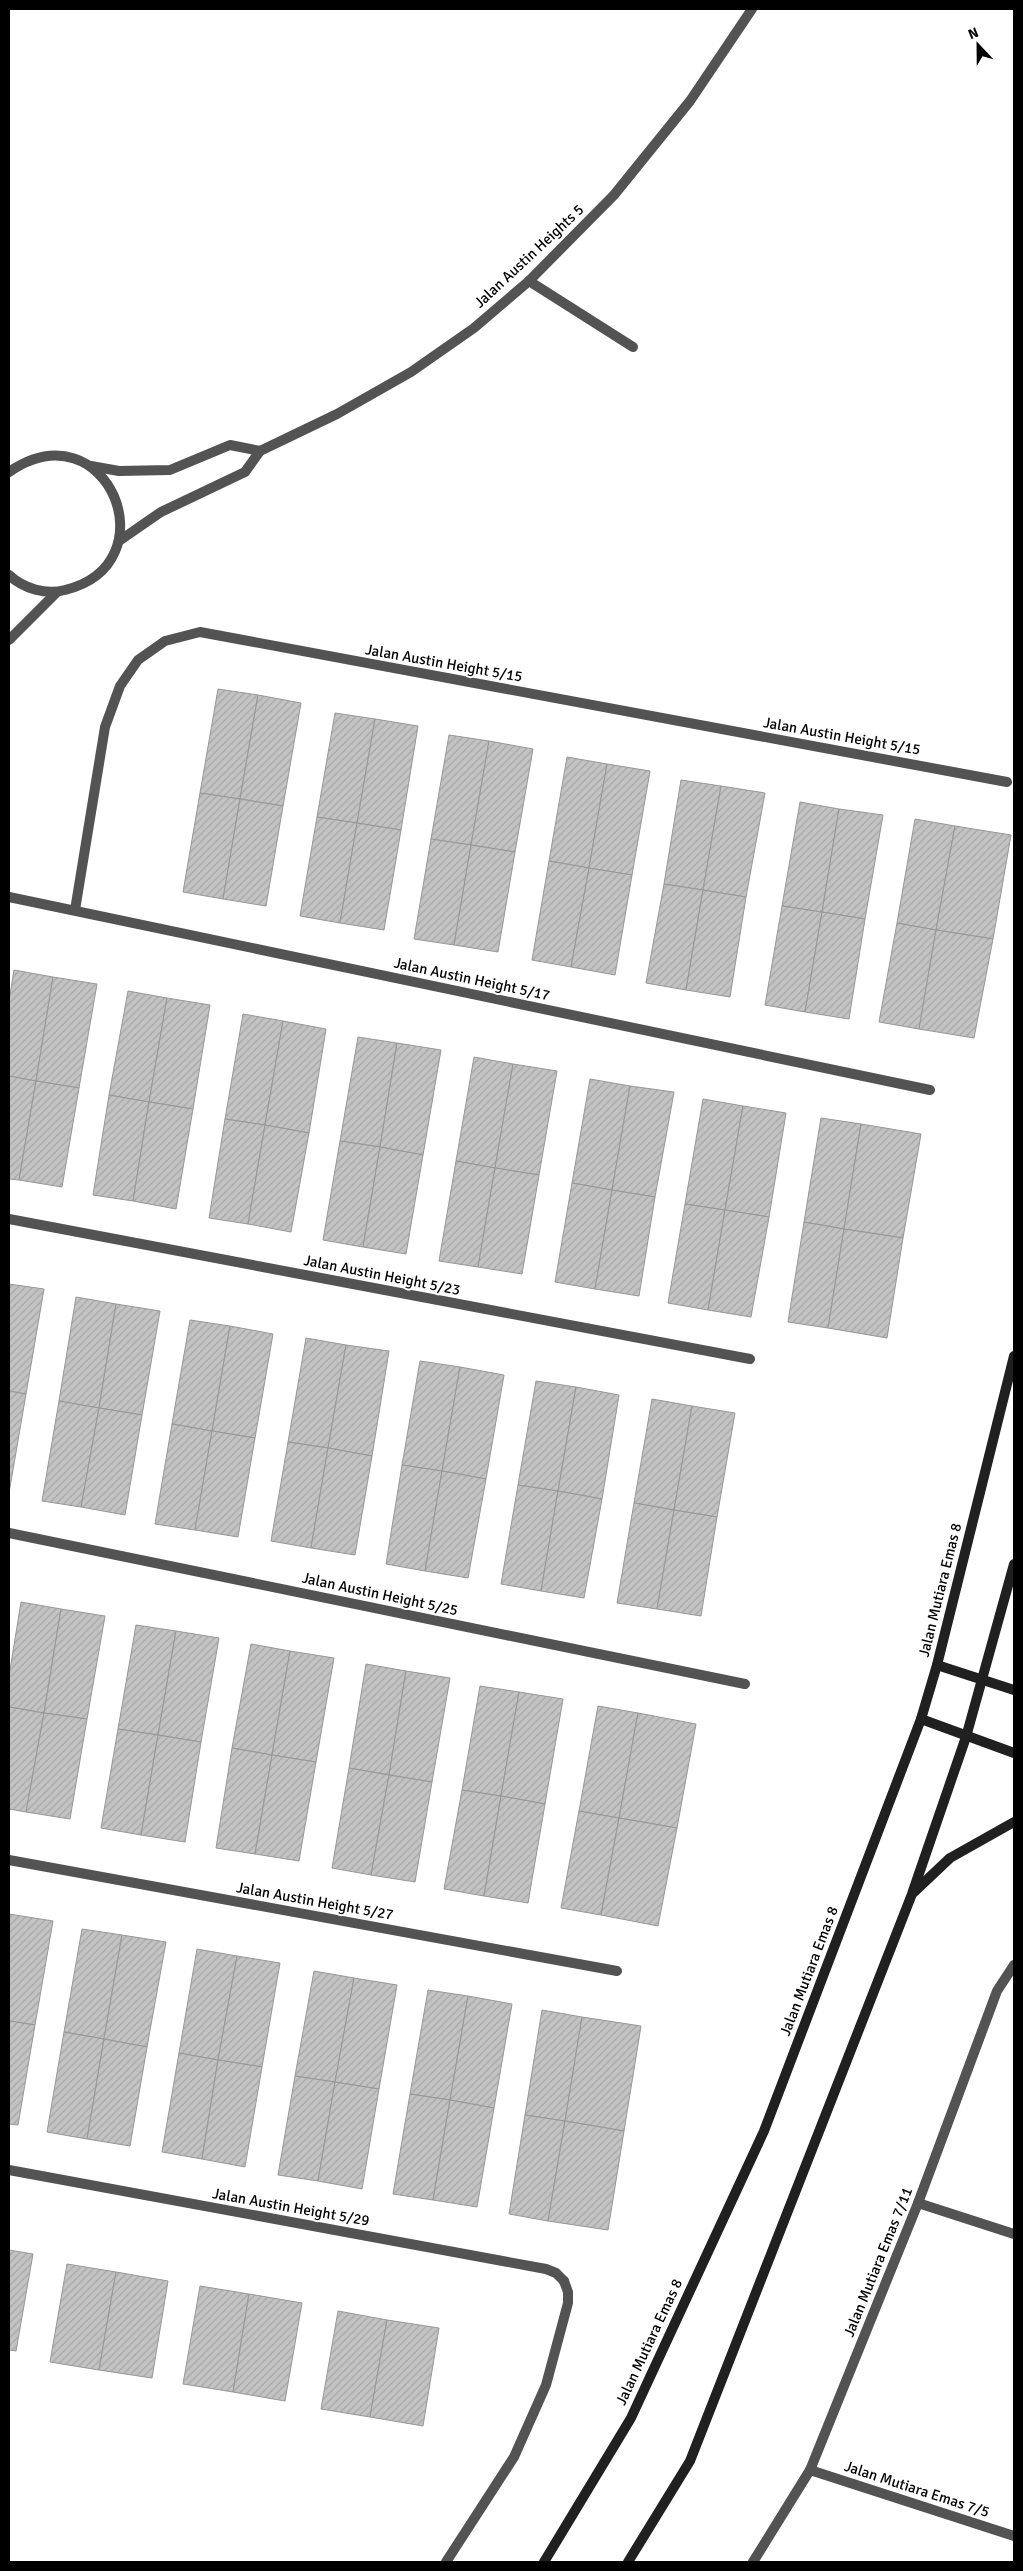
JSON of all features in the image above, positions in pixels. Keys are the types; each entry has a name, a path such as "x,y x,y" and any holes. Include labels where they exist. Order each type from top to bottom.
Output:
{"main road":[{"name":"Jalan Mutiara Emas 8","path":"544,2562 631,2418 764,2131 921,1719 937,1665 1014,1356"},
{"path":"628,2562 690,2461 912,1894 966,1737 1014,1564"},
{"path":"937,1665 1014,1690"},
{"path":"921,1719 1014,1753"},
{"path":"912,1894 950,1858 1014,1822"}],"street":[{"name":"Jalan Austin Heights 5","path":"260,451 337,414 411,372 474,328 529,281 620,188 690,101 752,9"},
{"path":"529,281 633,347"},
{"path":"9,472 28,461 49,456 70,458 90,466 127,471 170,470 230,445 260,451 245,472 161,512 118,541"},
{"path":"9,575 16,582 35,590 57,592 78,587 96,576 110,560 118,541 121,520 117,499 106,481 90,466"},
{"path":"9,640 57,592"},
{"name":"Jalan Austin Height 5/15","path":"75,910 106,727 120,686 138,660 165,641 200,632 1007,782"},
{"name":"Jalan Austin Height 5/17","path":"9,897 930,1090"},
{"name":"Jalan Austin Height 5/23","path":"9,1219 750,1359"},
{"name":"Jalan Austin Height 5/25","path":"9,1533 745,1684"},
{"name":"Jalan Austin Height 5/27","path":"9,1860 617,1971"},
{"name":"Jalan Mutiara Emas 7/11","path":"753,2562 810,2470 918,2203 997,1991 1014,1965"},
{"name":"Jalan Austin Height 5/29","path":"9,2170 546,2269 556,2273 564,2281 568,2292 568,2303 546,2385 514,2456 446,2562"},
{"path":"918,2203 1014,2234"},
{"name":"Jalan Mutiara Emas 7/5","path":"810,2470 1014,2536"}],"building":[{"path":"218,689 258,695 240,799 200,793"},
{"path":"258,695 301,703 283,806 240,799"},
{"path":"335,713 375,719 357,823 317,817"},
{"path":"375,719 418,726 401,830 357,823"},
{"path":"449,735 489,741 471,845 431,839"},
{"path":"489,741 533,749 515,852 471,845"},
{"path":"567,757 607,764 589,868 549,861"},
{"path":"607,764 650,771 632,875 589,868"},
{"path":"681,780 721,786 703,890 664,884"},
{"path":"721,786 765,793 746,897 703,890"},
{"path":"200,793 240,799 223,899 183,892"},
{"path":"240,799 283,806 266,906 223,899"},
{"path":"800,802 839,809 822,912 782,906"},
{"path":"839,809 883,815 865,919 822,912"},
{"path":"317,817 357,823 340,923 300,916"},
{"path":"915,819 955,826 936,930 897,923"},
{"path":"357,823 401,830 384,930 340,923"},
{"path":"955,826 1011,835 993,939 936,930"},
{"path":"431,839 471,845 454,945 414,939"},
{"path":"471,845 515,852 498,952 454,945"},
{"path":"549,861 589,868 571,967 532,960"},
{"path":"589,868 632,875 615,975 571,967"},
{"path":"664,884 703,890 686,990 646,983"},
{"path":"703,890 746,897 730,997 686,990"},
{"path":"782,906 822,912 805,1012 765,1005"},
{"path":"822,912 865,919 849,1019 805,1012"},
{"path":"897,923 936,930 919,1029 879,1022"},
{"path":"936,930 993,939 974,1038 919,1029"},
{"path":"14,970 53,977 36,1081 9,1076 9,1001"},
{"path":"53,977 97,984 79,1088 36,1081"},
{"path":"128,991 167,998 149,1102 109,1095"},
{"path":"167,998 210,1005 193,1109 149,1102"},
{"path":"243,1014 283,1021 265,1125 225,1119"},
{"path":"283,1021 326,1029 309,1133 265,1125"},
{"path":"358,1037 397,1043 380,1147 340,1141"},
{"path":"397,1043 441,1050 423,1155 380,1147"},
{"path":"474,1057 513,1064 495,1168 456,1161"},
{"path":"513,1064 557,1071 539,1175 495,1168"},
{"path":"9,1076 36,1081 19,1180 9,1179"},
{"path":"590,1079 630,1086 612,1190 572,1183"},
{"path":"36,1081 79,1088 62,1187 19,1180"},
{"path":"630,1086 674,1092 655,1197 612,1190"},
{"path":"109,1095 149,1102 133,1201 93,1195"},
{"path":"703,1099 743,1106 725,1210 685,1204"},
{"path":"149,1102 193,1109 176,1209 133,1201"},
{"path":"743,1106 786,1113 769,1217 725,1210"},
{"path":"821,1118 861,1124 844,1229 804,1222"},
{"path":"225,1119 265,1125 248,1224 209,1218"},
{"path":"861,1124 921,1134 903,1238 844,1229"},
{"path":"265,1125 309,1133 291,1232 248,1224"},
{"path":"340,1141 380,1147 363,1247 323,1240"},
{"path":"380,1147 423,1155 406,1254 363,1247"},
{"path":"456,1161 495,1168 478,1267 439,1261"},
{"path":"495,1168 539,1175 522,1274 478,1267"},
{"path":"572,1183 612,1190 595,1289 555,1282"},
{"path":"612,1190 655,1197 639,1296 595,1289"},
{"path":"685,1204 725,1210 708,1310 668,1303"},
{"path":"725,1210 769,1217 751,1317 708,1310"},
{"path":"804,1222 844,1229 828,1328 788,1322"},
{"path":"844,1229 903,1238 887,1338 828,1328"},
{"path":"9,1284 44,1289 26,1394 9,1391"},
{"path":"76,1297 116,1304 99,1408 59,1401"},
{"path":"116,1304 160,1311 142,1415 99,1408"},
{"path":"190,1320 230,1326 212,1431 172,1424"},
{"path":"230,1326 273,1334 255,1438 212,1431"},
{"path":"306,1338 346,1345 328,1448 288,1442"},
{"path":"346,1345 389,1351 372,1456 328,1448"},
{"path":"420,1361 460,1367 442,1471 402,1465"},
{"path":"460,1367 504,1375 486,1479 442,1471"},
{"path":"536,1381 576,1387 558,1491 518,1485"},
{"path":"576,1387 619,1395 602,1499 558,1491"},
{"path":"9,1391 26,1394 9,1493"},
{"path":"652,1399 692,1406 674,1510 634,1503"},
{"path":"59,1401 99,1408 81,1507 42,1501"},
{"path":"692,1406 735,1413 717,1517 674,1510"},
{"path":"99,1408 142,1415 125,1515 81,1507"},
{"path":"172,1424 212,1431 195,1530 155,1524"},
{"path":"212,1431 255,1438 238,1537 195,1530"},
{"path":"288,1442 328,1448 311,1548 271,1541"},
{"path":"328,1448 372,1456 355,1555 311,1548"},
{"path":"402,1465 442,1471 425,1571 386,1564"},
{"path":"442,1471 486,1479 468,1578 425,1571"},
{"path":"518,1485 558,1491 541,1591 501,1584"},
{"path":"558,1491 602,1499 584,1598 541,1591"},
{"path":"634,1503 674,1510 657,1609 617,1603"},
{"path":"674,1510 717,1517 701,1616 657,1609"},
{"path":"21,1602 61,1609 44,1713 9,1707 9,1676"},
{"path":"61,1609 105,1616 87,1719 44,1713"},
{"path":"136,1625 176,1631 158,1735 118,1729"},
{"path":"176,1631 219,1638 201,1742 158,1735"},
{"path":"251,1644 290,1651 272,1755 232,1748"},
{"path":"290,1651 334,1658 316,1762 272,1755"},
{"path":"366,1664 406,1671 389,1775 349,1768"},
{"path":"406,1671 450,1678 432,1782 389,1775"},
{"path":"480,1686 519,1692 501,1796 462,1790"},
{"path":"519,1692 563,1699 545,1804 501,1796"},
{"path":"598,1706 638,1713 619,1818 579,1811"},
{"path":"9,1707 44,1713 26,1812 9,1809"},
{"path":"44,1713 87,1719 70,1819 26,1812"},
{"path":"638,1713 696,1724 677,1828 619,1818"},
{"path":"118,1729 158,1735 141,1835 101,1828"},
{"path":"158,1735 201,1742 185,1842 141,1835"},
{"path":"232,1748 272,1755 255,1854 216,1848"},
{"path":"272,1755 316,1762 299,1861 255,1854"},
{"path":"349,1768 389,1775 371,1875 332,1868"},
{"path":"389,1775 432,1782 415,1882 371,1875"},
{"path":"462,1790 501,1796 484,1896 444,1889"},
{"path":"501,1796 545,1804 528,1903 484,1896"},
{"path":"579,1811 619,1818 601,1915 561,1908"},
{"path":"619,1818 677,1828 658,1926 601,1915"},
{"path":"9,1914 53,1921 35,2025 9,2021"},
{"path":"82,1929 122,1935 104,2039 64,2032"},
{"path":"122,1935 166,1942 147,2047 104,2039"},
{"path":"197,1949 237,1956 218,2060 179,2053"},
{"path":"237,1956 280,1963 262,2067 218,2060"},
{"path":"314,1971 354,1978 335,2082 295,2076"},
{"path":"354,1978 397,1985 379,2089 335,2082"},
{"path":"428,1990 468,1996 450,2100 410,2094"},
{"path":"468,1996 512,2004 494,2108 450,2100"},
{"path":"542,2010 582,2017 565,2121 525,2115"},
{"path":"582,2017 641,2026 624,2131 565,2121"},
{"path":"9,2021 35,2025 18,2125 9,2124"},
{"path":"64,2032 104,2039 87,2139 47,2132"},
{"path":"104,2039 147,2047 130,2146 87,2139"},
{"path":"179,2053 218,2060 202,2159 162,2152"},
{"path":"218,2060 262,2067 245,2167 202,2159"},
{"path":"295,2076 335,2082 318,2181 278,2175"},
{"path":"335,2082 379,2089 362,2189 318,2181"},
{"path":"410,2094 450,2100 433,2200 393,2194"},
{"path":"450,2100 494,2108 477,2207 433,2200"},
{"path":"525,2115 565,2121 548,2221 509,2214"},
{"path":"565,2121 624,2131 608,2230 548,2221"},
{"path":"9,2250 33,2254 16,2351 9,2350"},
{"path":"67,2264 116,2272 99,2370 50,2362"},
{"path":"116,2272 168,2281 152,2378 99,2370"},
{"path":"200,2286 249,2294 233,2392 183,2384"},
{"path":"249,2294 302,2303 285,2401 233,2392"},
{"path":"338,2311 387,2320 370,2417 321,2409"},
{"path":"387,2320 439,2328 423,2426 370,2417"}]}
